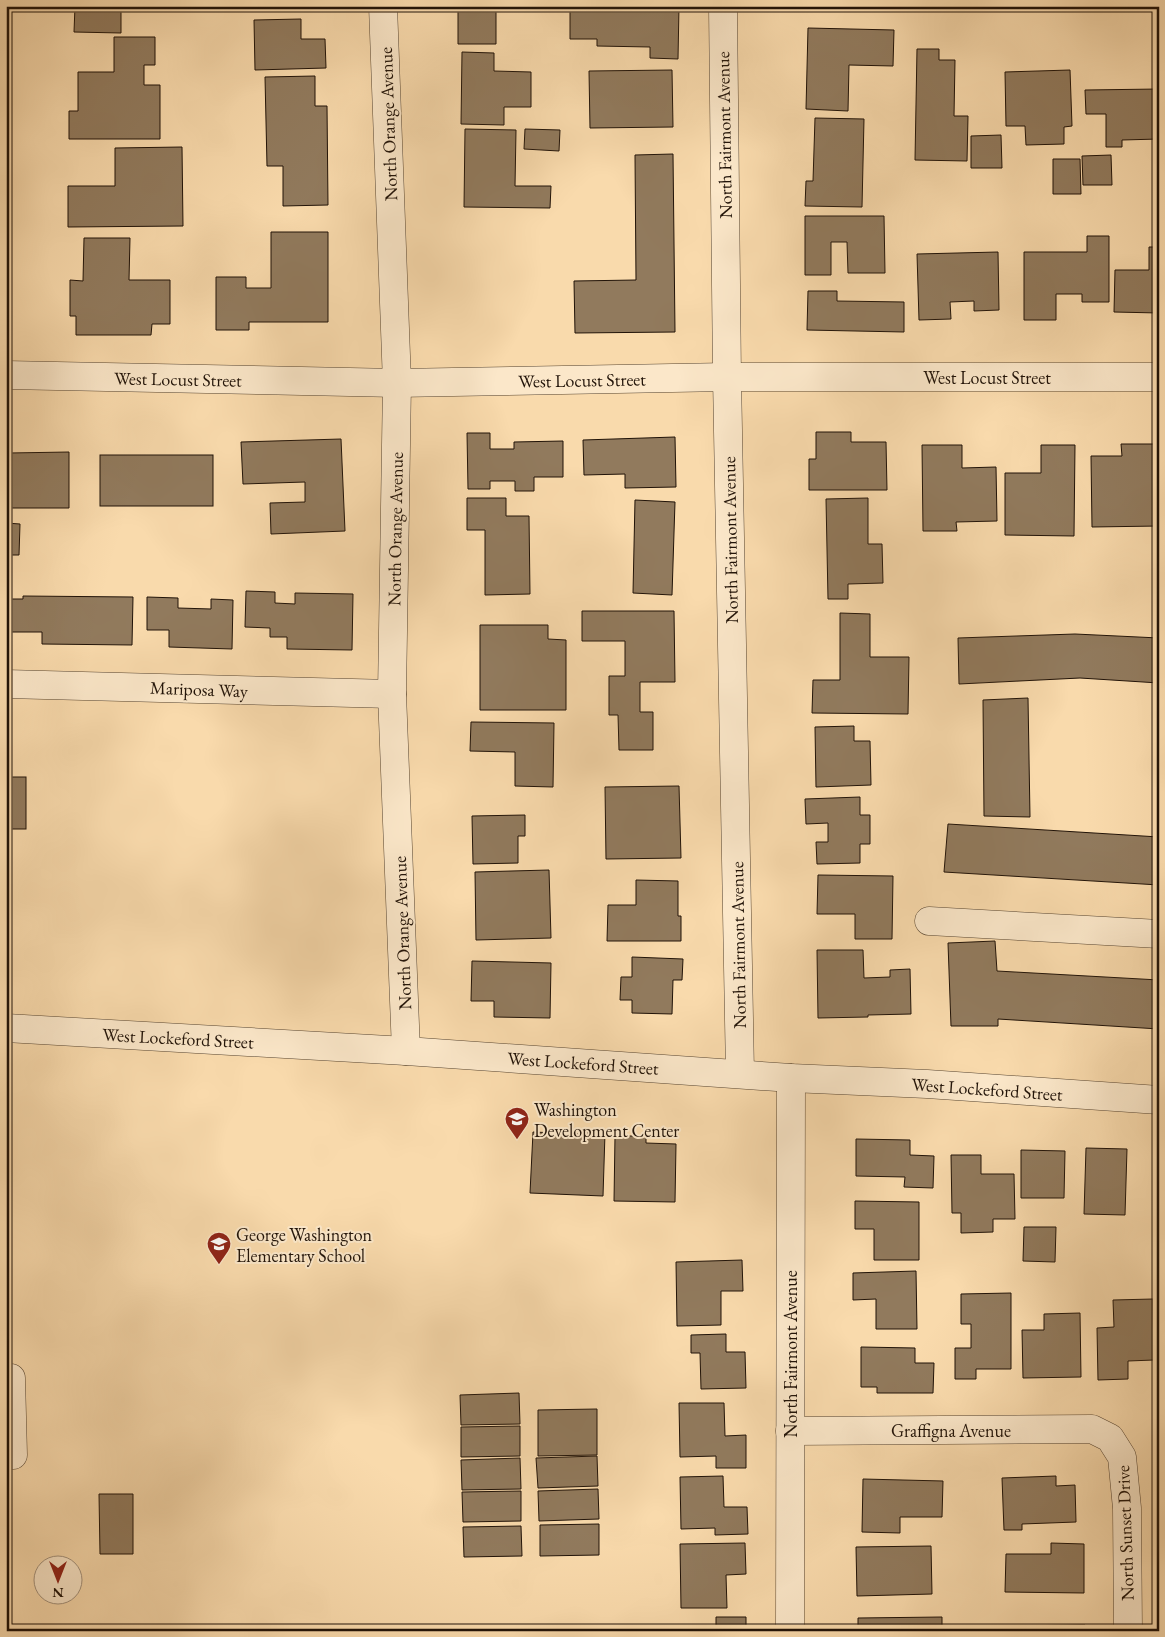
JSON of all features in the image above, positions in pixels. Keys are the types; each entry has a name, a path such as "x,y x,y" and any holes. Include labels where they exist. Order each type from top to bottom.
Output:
{"street":[{"name":"North Orange Avenue","path":"383,6 397,383 392,694 406,1051"},
{"name":"North Fairmont Avenue","path":"723,6 727,377 740,1073"},
{"name":"West Locust Street","path":"6,375 397,383 727,377 1159,377"},
{"name":"Mariposa Way","path":"6,684 392,694"},
{"path":"929,921 1159,934"},
{"name":"West Lockeford Street","path":"6,1028 406,1051 791,1078 927,1084 1159,1100"},
{"name":"North Fairmont Avenue","path":"790,1631 791,1078"},
{"path":"6,1378 12,1378 12,1454 6,1455"},
{"name":"Graffigna Avenue","path":"790,1431 1092,1429 1110,1438"},
{"name":"North Sunset Drive","path":"1110,1438 1122,1457 1125,1491 1128,1631"}],"building":[{"path":"75,6 121,6 121,33 74,32"},
{"path":"458,6 552,6 552,11 496,11 496,44 458,44"},
{"path":"570,6 679,6 678,59 650,58 650,47 597,46 597,39 570,39"},
{"path":"301,19 301,39 325,39 326,68 255,70 254,20"},
{"path":"808,28 894,30 893,66 849,65 848,111 806,109"},
{"path":"114,37 155,37 155,65 144,65 144,85 160,85 160,139 69,139 69,111 78,111 78,72 114,72"},
{"path":"917,49 939,49 939,60 955,60 954,116 968,116 967,161 915,160"},
{"path":"462,52 494,53 494,71 531,72 531,107 504,107 504,125 461,124"},
{"path":"672,70 673,127 590,128 589,71"},
{"path":"1070,70 1072,126 1064,127 1064,144 1026,145 1025,126 1006,126 1005,72"},
{"path":"315,76 315,106 327,106 328,205 283,206 283,166 267,166 265,77"},
{"path":"1159,89 1159,139 1122,140 1122,147 1106,147 1106,114 1086,114 1085,90"},
{"path":"815,118 864,119 862,207 805,206 806,181 813,181"},
{"path":"465,129 516,130 515,186 551,186 550,208 464,207"},
{"path":"525,129 560,130 559,151 524,149"},
{"path":"1001,135 1002,168 971,168 971,136"},
{"path":"182,147 183,226 68,227 68,186 115,186 115,148"},
{"path":"673,154 675,332 575,333 574,281 636,280 635,155"},
{"path":"1111,155 1112,185 1083,185 1082,156"},
{"path":"1053,159 1080,159 1081,194 1053,194"},
{"path":"805,216 884,216 885,273 848,273 847,242 831,242 831,275 805,275"},
{"path":"271,232 328,232 328,322 249,322 249,330 216,330 216,277 246,277 246,288 271,288"},
{"path":"1087,236 1109,236 1109,302 1082,302 1082,294 1056,294 1056,320 1024,320 1024,252 1087,252"},
{"path":"84,238 130,238 129,280 170,280 170,324 152,324 151,335 76,335 76,316 70,316 70,280 83,281"},
{"path":"1149,247 1159,247 1159,313 1114,312 1115,270 1149,270"},
{"path":"998,252 999,310 974,311 974,301 950,302 951,319 919,320 917,254"},
{"path":"808,291 837,291 837,301 904,302 904,332 807,330"},
{"path":"816,432 851,432 851,442 886,442 887,490 809,490 809,459 816,459"},
{"path":"467,433 490,433 490,449 514,449 514,442 563,441 563,477 534,477 534,491 515,491 515,481 490,481 490,489 468,489"},
{"path":"675,437 676,487 625,488 625,474 584,475 583,440"},
{"path":"341,439 345,531 271,534 270,503 305,502 305,482 243,484 241,442"},
{"path":"1121,444 1158,444 1159,526 1092,527 1091,456 1122,456"},
{"path":"922,445 962,445 962,468 996,467 997,521 956,522 957,531 923,531"},
{"path":"1041,445 1075,445 1074,536 1005,535 1005,473 1041,473"},
{"path":"69,452 69,508 9,508 9,453"},
{"path":"100,455 213,455 213,506 100,506"},
{"path":"467,498 506,498 506,516 529,516 530,594 485,595 485,530 467,530"},
{"path":"868,498 868,544 882,544 883,583 848,584 848,599 828,599 826,499"},
{"path":"635,500 675,502 672,595 633,593"},
{"path":"6,523 20,524 19,555 6,555"},
{"path":"246,591 275,592 275,603 295,604 295,593 353,594 352,650 287,649 287,637 270,637 270,628 245,627"},
{"path":"23,596 133,597 132,645 42,644 42,632 8,632 8,599 23,599"},
{"path":"147,597 178,598 178,608 211,609 211,599 233,600 232,649 169,647 169,630 147,630"},
{"path":"582,611 674,611 675,682 640,682 640,712 653,712 653,750 619,750 618,715 609,715 609,676 625,676 625,641 582,641"},
{"path":"840,613 870,614 870,657 909,657 908,714 812,713 813,680 840,680"},
{"path":"480,625 548,625 548,639 566,640 566,710 480,710"},
{"path":"1075,634 1159,638 1159,683 1080,678 959,684 958,638"},
{"path":"1028,698 1030,817 984,816 983,700"},
{"path":"471,722 554,723 553,787 515,786 515,752 470,751"},
{"path":"854,726 854,741 870,741 871,785 816,787 815,727"},
{"path":"6,777 26,777 26,829 6,829"},
{"path":"679,786 681,858 606,859 605,787"},
{"path":"860,797 860,815 870,815 870,844 860,844 860,863 817,864 816,842 828,842 828,823 806,824 805,799"},
{"path":"525,815 525,836 518,836 518,863 473,864 472,816"},
{"path":"948,824 1159,837 1159,885 944,872"},
{"path":"549,870 551,938 476,940 475,872"},
{"path":"818,875 893,876 892,939 855,939 855,914 817,914"},
{"path":"636,880 678,881 678,916 681,916 681,941 607,941 608,905 636,905"},
{"path":"995,941 997,971 1159,980 1159,1029 998,1019 998,1026 951,1026 948,943"},
{"path":"817,950 863,950 864,978 890,977 890,970 910,969 911,1014 818,1018"},
{"path":"632,957 683,959 682,980 673,980 672,1014 632,1013 632,1000 620,1000 621,977 632,977"},
{"path":"472,961 551,963 550,1018 494,1017 494,1001 471,1001"},
{"path":"533,1132 605,1133 603,1196 530,1193"},
{"path":"615,1136 646,1136 646,1143 676,1144 675,1202 614,1201"},
{"path":"856,1139 910,1140 910,1155 934,1156 933,1188 904,1187 905,1177 856,1176"},
{"path":"1086,1148 1127,1149 1125,1215 1084,1214"},
{"path":"1021,1150 1065,1151 1064,1198 1021,1198"},
{"path":"951,1155 981,1155 981,1174 1014,1174 1015,1219 993,1219 993,1232 961,1233 961,1213 952,1213"},
{"path":"855,1201 919,1202 919,1260 874,1260 874,1229 855,1229"},
{"path":"1024,1227 1056,1227 1055,1262 1023,1261"},
{"path":"742,1260 743,1291 721,1291 721,1325 677,1326 676,1262"},
{"path":"916,1271 917,1329 876,1329 876,1299 853,1300 853,1273"},
{"path":"1011,1293 1011,1369 976,1369 976,1379 955,1379 955,1348 971,1348 971,1324 961,1324 961,1294"},
{"path":"1153,1299 1154,1360 1128,1361 1128,1379 1098,1380 1097,1328 1114,1327 1113,1300"},
{"path":"1080,1313 1081,1377 1023,1378 1022,1330 1044,1330 1044,1314"},
{"path":"726,1334 726,1352 745,1352 746,1388 701,1389 700,1353 691,1353 691,1335"},
{"path":"861,1347 915,1348 915,1363 934,1363 933,1393 877,1393 877,1387 861,1387"},
{"path":"519,1393 520,1424 461,1425 460,1395"},
{"path":"679,1403 724,1403 725,1436 746,1435 746,1468 716,1468 716,1456 680,1457"},
{"path":"597,1409 597,1455 538,1456 538,1410"},
{"path":"520,1426 520,1456 461,1457 461,1427"},
{"path":"597,1456 598,1486 538,1488 536,1458"},
{"path":"520,1458 521,1489 462,1490 461,1460"},
{"path":"723,1476 724,1507 747,1507 748,1534 715,1535 715,1528 681,1529 680,1477"},
{"path":"1056,1476 1056,1486 1075,1485 1076,1522 1022,1524 1022,1530 1004,1530 1002,1478"},
{"path":"863,1479 943,1481 942,1517 900,1517 900,1533 862,1532"},
{"path":"598,1489 599,1519 539,1521 538,1491"},
{"path":"521,1491 521,1521 463,1522 462,1492"},
{"path":"99,1494 133,1494 133,1554 100,1554"},
{"path":"599,1524 599,1555 540,1556 540,1525"},
{"path":"521,1526 522,1556 464,1557 463,1527"},
{"path":"745,1543 746,1574 726,1575 727,1608 681,1608 680,1544"},
{"path":"1051,1543 1084,1544 1084,1593 1005,1592 1006,1554 1051,1554"},
{"path":"931,1546 932,1594 857,1596 856,1547"},
{"path":"716,1617 746,1617 746,1631 698,1631 698,1627 716,1628"},
{"path":"942,1617 942,1631 858,1631 858,1618"},
{"path":"1085,1625 1085,1631 1007,1631 1006,1626"}],"place":[{"name":"Washington Development Center","path":"517,1140"},
{"name":"George Washington Elementary School","path":"219,1265"}]}
